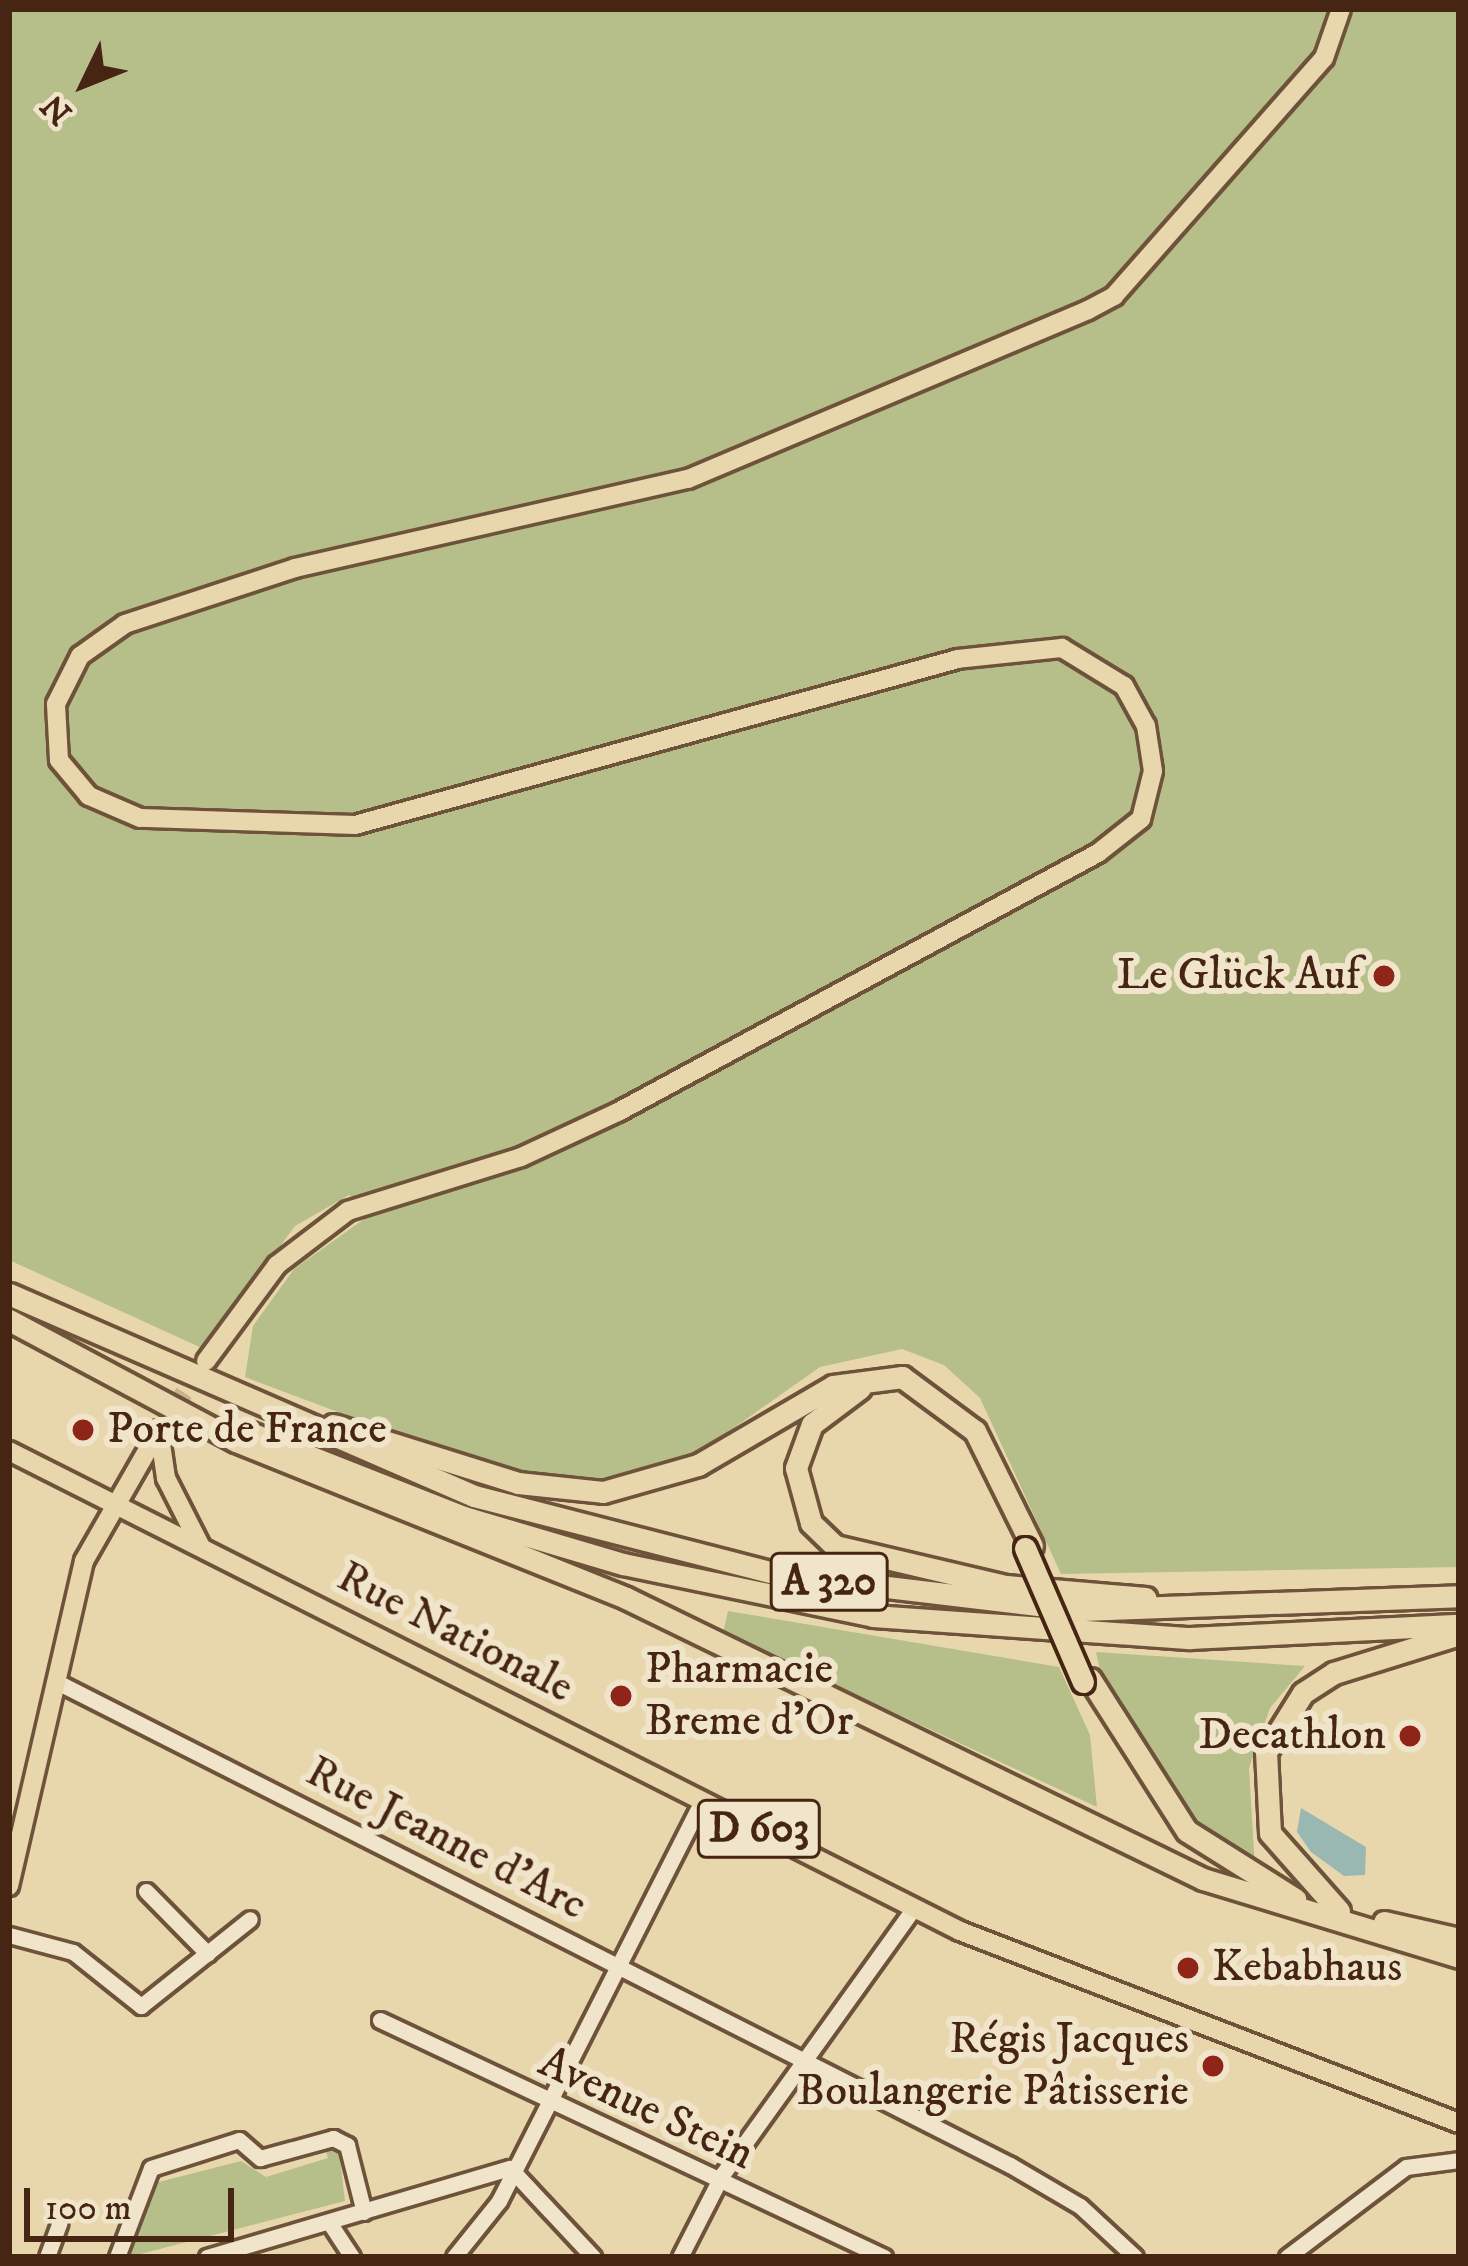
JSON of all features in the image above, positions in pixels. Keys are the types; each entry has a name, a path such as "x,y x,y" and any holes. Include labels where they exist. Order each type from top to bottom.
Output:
{"highway":[{"name":"A 320","path":"9,1294 226,1396 474,1496 778,1574 981,1604 1234,1612 1459,1596"},
{"name":"A 320","path":"9,1320 105,1369 464,1517 775,1598 1107,1636 1459,1625"},
{"path":"105,1369 236,1441 626,1598 1279,1907 1459,1957"},
{"path":"226,1396 518,1483 602,1492 698,1465 832,1386 902,1377 975,1431 1086,1680 1160,1814 1279,1907"},
{"path":"1028,1547 969,1436 928,1397 854,1390 812,1424 798,1491 835,1546 1006,1586 1234,1612"},
{"path":"1339,1911 1270,1833 1266,1752 1303,1693 1334,1672 1459,1634"},
{"path":"1086,1680 1187,1831 1275,1891 1459,1939"}],"main road":[{"path":"206,1361 278,1265 329,1222 618,1112 1098,854 1141,819 1153,771 1147,726 1124,686 1062,648 958,659 355,825 140,818 89,796 59,760 56,704 80,656 125,624 295,568 688,479 1088,310 1114,296 1324,58 1341,9"},
{"path":"9,1886 84,1561 112,1502 160,1430 166,1478 201,1547"},
{"name":"Rue Nationale","path":"9,1450 913,1909 1459,2136"},
{"name":"Rue Nationale","path":"1330,2080 1459,2123"}],"street":[{"name":"Rue Jeanne d'Arc","path":"55,1682 1064,2196 1135,2257"},
{"path":"454,2257 549,2105 702,1801"},
{"path":"146,1891 208,1954"},
{"path":"680,2257 718,2182 913,1909"},
{"path":"9,1935 73,1952 131,2006 250,1919"},
{"name":"Avenue Stein","path":"380,2020 549,2105 884,2257"},
{"path":"117,2257 151,2168 239,2140 260,2158 333,2138 346,2145 364,2212"},
{"path":"1287,2257 1406,2167 1459,2160"},
{"path":"207,2257 236,2253 510,2168"},
{"path":"510,2168 593,2257"},
{"path":"47,2257 60,2222"},
{"path":"328,2222 352,2257"}],"green space":[{"path":"9,9 1459,9 1459,1567 1061,1574 980,1398 944,1365 902,1349 820,1367 670,1473 582,1486 495,1471 245,1377 253,1326 294,1269 374,1212 349,1195 295,1226 204,1349 9,1260"},
{"path":"728,1611 1059,1667 1090,1735 1097,1807 723,1633"},
{"path":"1096,1652 1305,1666 1270,1708 1249,1768 1255,1868 1182,1812 1106,1698"},
{"path":"325,2149 339,2152 345,2201 129,2257 155,2183 241,2161 266,2177 328,2158"}],"water":[{"path":"1301,1808 1366,1847 1365,1875 1344,1876 1311,1852 1297,1832"}],"tunnel":[{"path":"159,1430 203,1365"}],"place":[{"name":"Le Glück Auf","path":"1384,976"},
{"name":"Porte de France","path":"83,1430"},
{"name":"Pharmacie Breme d'Or","path":"621,1696"},
{"name":"Decathlon","path":"1410,1736"},
{"name":"Kebabhaus","path":"1188,1968"},
{"name":"Régis Jacques Boulangerie Pâtisserie","path":"1213,2066"}]}
